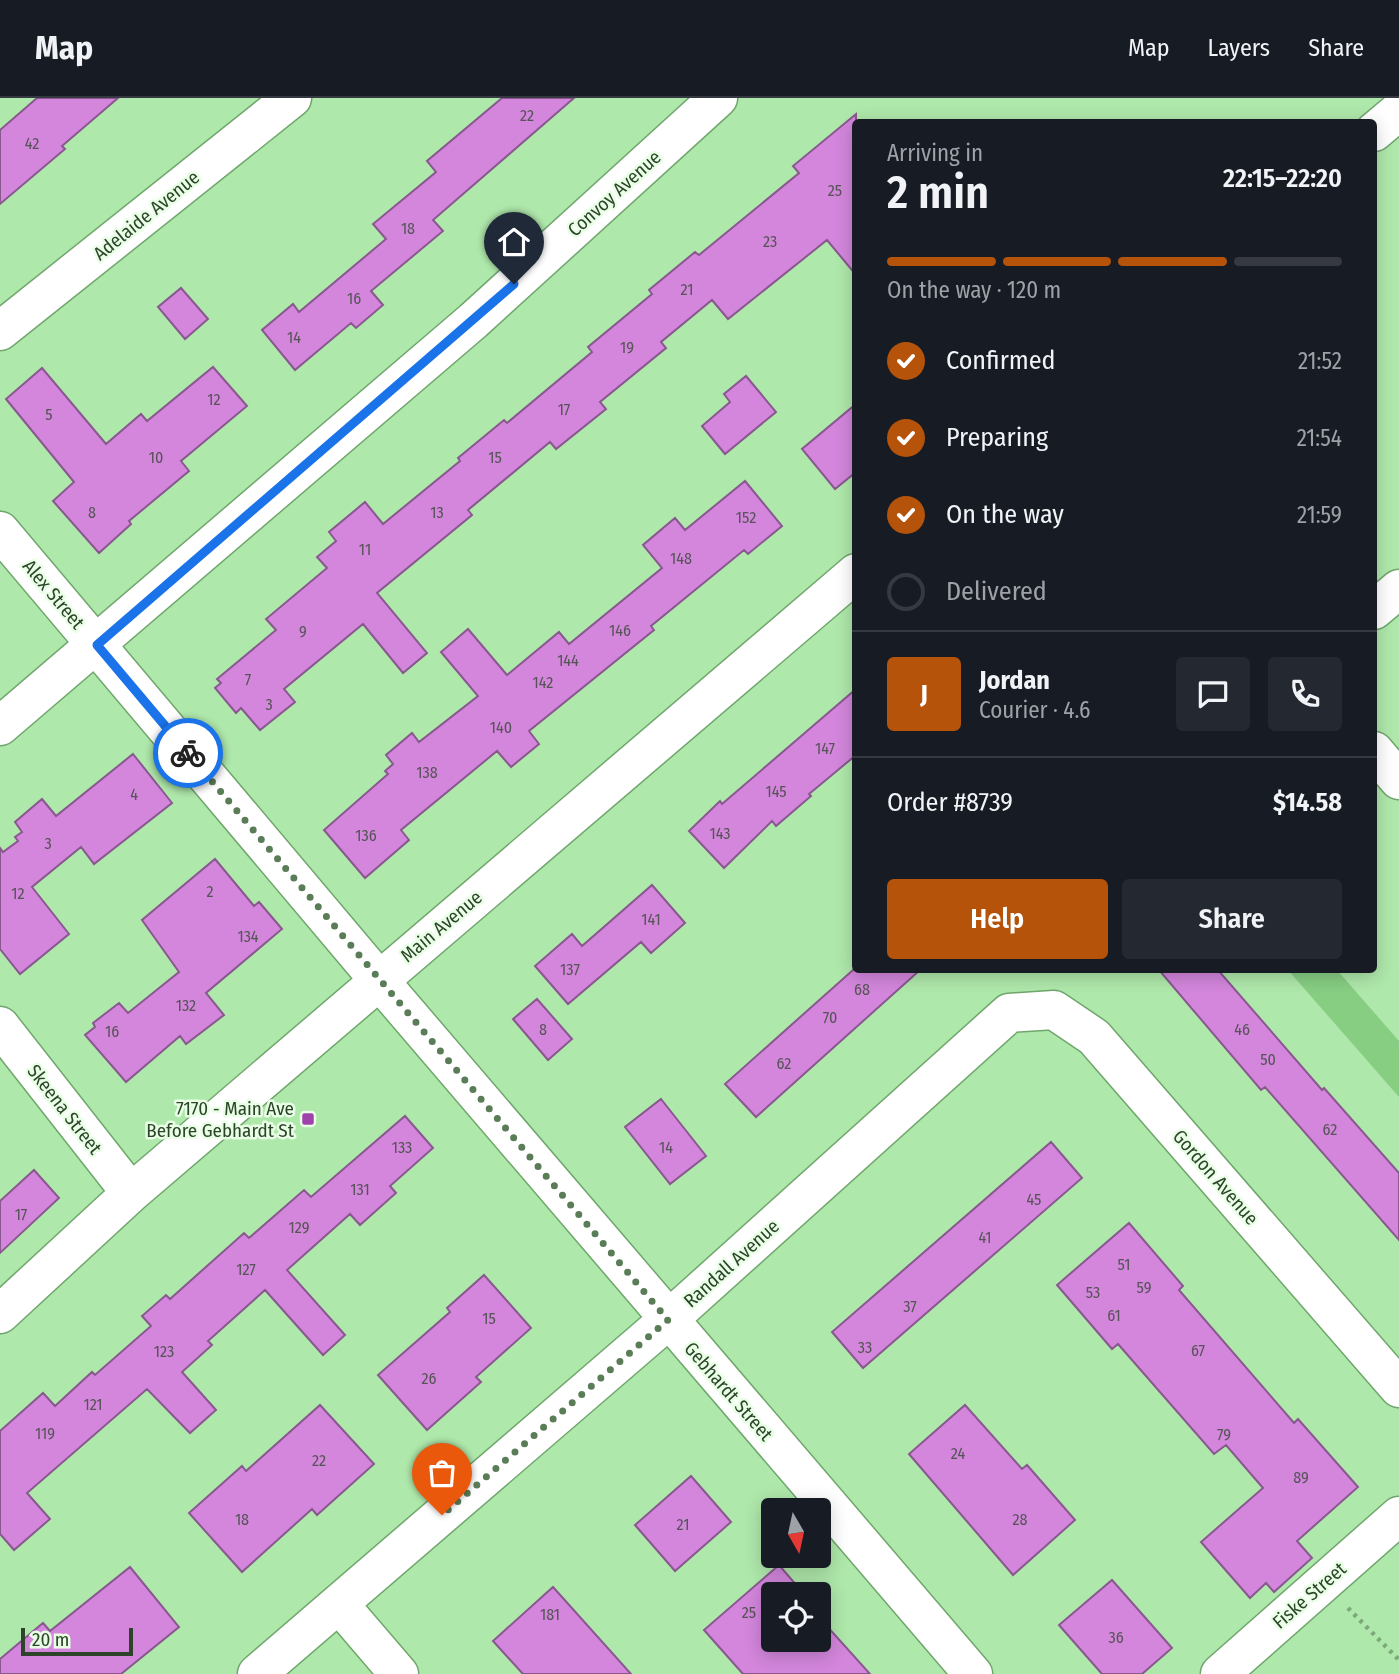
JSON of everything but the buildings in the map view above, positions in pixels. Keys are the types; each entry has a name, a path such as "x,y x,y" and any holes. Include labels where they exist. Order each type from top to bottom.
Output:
{"street":[{"name":"Adelaide Avenue","path":"0,331 292,98"},
{"name":"Convoy Avenue","path":"0,726 463,330 718,98"},
{"path":"1377,129 1399,111"},
{"name":"Alex Street","path":"0,531 378,979"},
{"name":"Main Avenue","path":"0,1314 131,1192 852,576"},
{"path":"1377,607 1399,589"},
{"path":"1377,754 1399,780"},
{"name":"Gebhardt Street","path":"378,979 972,1674"},
{"name":"Gordon Avenue","path":"1009,1013 1054,1010 1094,1037 1399,1388"},
{"name":"Randall Avenue","path":"257,1674 668,1320 1009,1013"},
{"name":"Skeena Street","path":"0,1026 131,1192"},
{"name":"Fiske Street","path":"1220,1674 1399,1516"},
{"path":"340,1604 399,1674"}],"path":[{"path":"1378,1638 1399,1660"}],"green space":[{"path":"1291,973 1340,973 1399,1041 1399,1097"}],"way so far":[{"path":"188,753 668,1320 442,1515"}],"place":[{"name":"7170 - Main Ave Before Gebhardt St","path":"308,1119"}],"route":[{"path":"188,753 97,645 514,284"}]}
